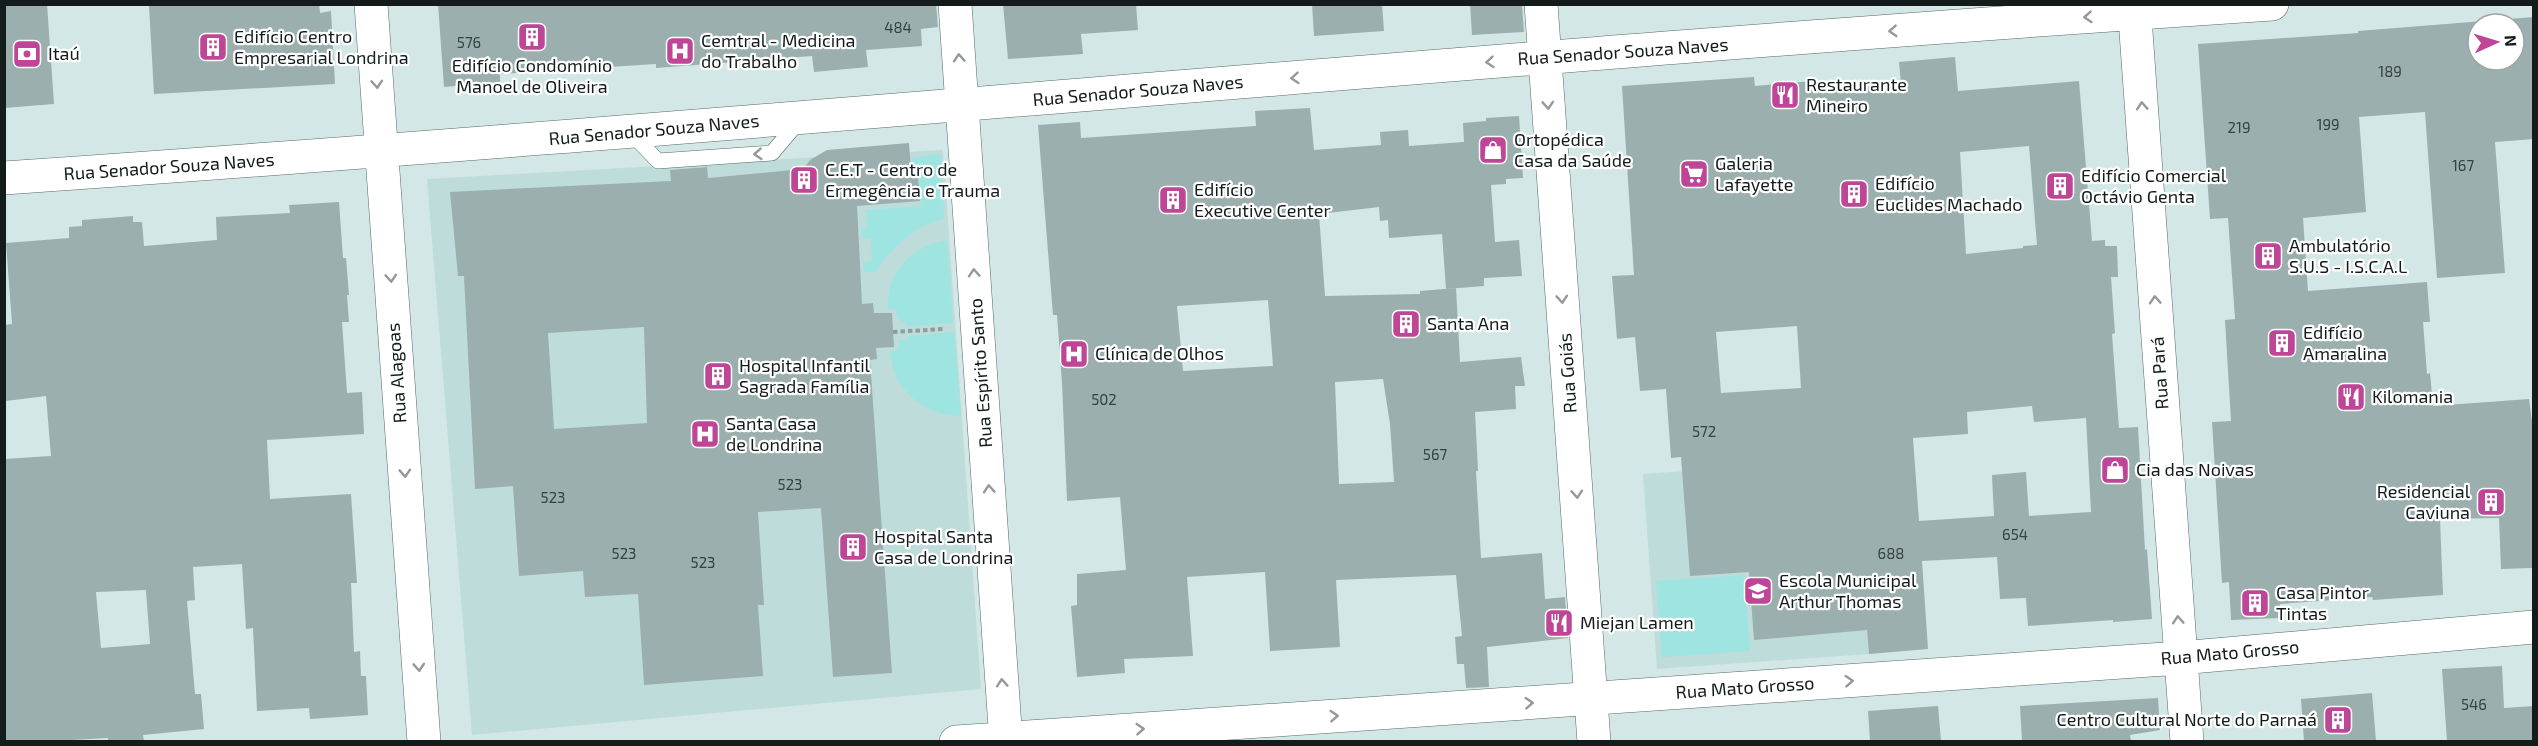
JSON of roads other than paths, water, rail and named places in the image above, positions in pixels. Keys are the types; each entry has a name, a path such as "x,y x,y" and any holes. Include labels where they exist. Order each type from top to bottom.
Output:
{"street":[{"name":"Rua Alagoas","path":"371,4 424,741"},
{"name":"Rua Espírito Santo","path":"955,4 1006,740"},
{"name":"Rua Goiás","path":"1541,4 1594,741"},
{"name":"Rua Senador Souza Naves","path":"4,178 382,152 801,119 2135,9 2272,4"},
{"name":"Rua Pará","path":"2135,9 2187,741"},
{"name":"Rua Mato Grosso","path":"956,741 1006,740 2180,658 2534,627"}],"place":[{"name":"Edifício Condomínio Manoel de Oliveira","path":"532,37"},
{"name":"Edifício Centro Empresarial Londrina","path":"213,47"},
{"name":"Cemtral - Medicina do Trabalho","path":"680,51"},
{"name":"Itaú","path":"27,54"},
{"name":"Restaurante Mineiro","path":"1785,95"},
{"name":"Ortopédica Casa da Saúde","path":"1493,150"},
{"name":"Galeria Lafayette","path":"1694,174"},
{"name":"C.E.T - Centro de Ermegência e Trauma","path":"804,180"},
{"name":"Edifício Comercial Octávio Genta","path":"2060,186"},
{"name":"Edifício Euclides Machado","path":"1854,194"},
{"name":"Edifício Executive Center","path":"1173,200"},
{"name":"Ambulatório S.U.S - I.S.C.A.L","path":"2268,256"},
{"name":"Santa Ana","path":"1406,324"},
{"name":"Edifício Amaralina","path":"2282,343"},
{"name":"Clínica de Olhos","path":"1074,354"},
{"name":"Hospital Infantil Sagrada Família","path":"718,376"},
{"name":"Kilomania","path":"2351,397"},
{"name":"Santa Casa de Londrina","path":"705,434"},
{"name":"Cia das Noivas","path":"2115,470"},
{"name":"Residencial Caviuna","path":"2491,502"},
{"name":"Hospital Santa Casa de Londrina","path":"853,547"},
{"name":"Escola Municipal Arthur Thomas","path":"1758,591"},
{"name":"Casa Pintor Tintas","path":"2255,603"},
{"name":"Miejan Lamen","path":"1559,623"},
{"name":"Centro Cultural Norte do Parnaá","path":"2338,720"}]}
